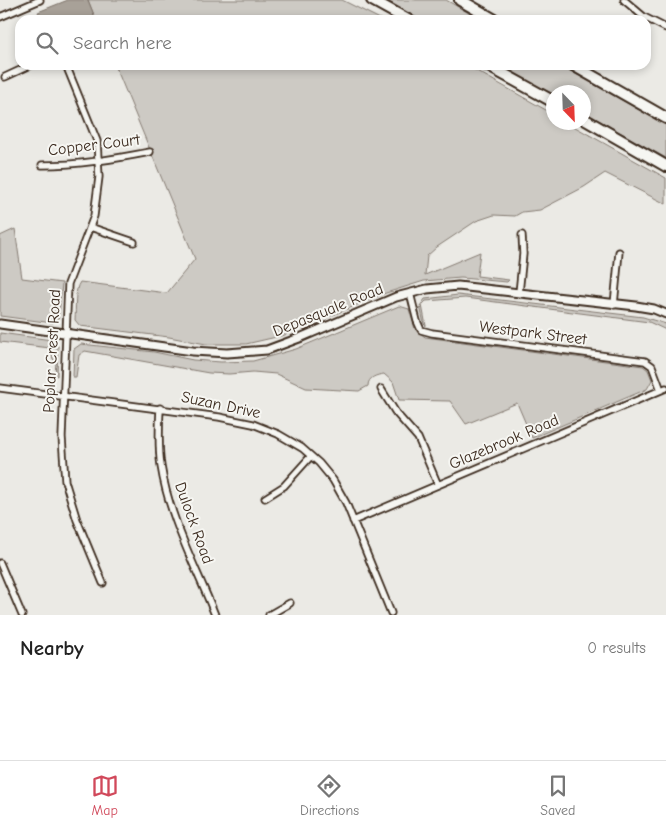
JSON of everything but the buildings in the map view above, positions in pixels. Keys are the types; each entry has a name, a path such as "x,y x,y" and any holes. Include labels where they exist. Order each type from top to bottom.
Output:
{"highway":[{"path":"460,0 486,15"},
{"path":"374,2 399,15"},
{"path":"496,70 546,98"},
{"path":"582,70 666,118"},
{"path":"591,123 666,166"}],"street":[{"path":"0,17 40,0"},
{"path":"624,0 642,15"},
{"path":"651,20 666,28"},
{"path":"5,77 20,70"},
{"name":"Poplar Crest Road","path":"68,70 97,141 99,177 94,216 68,284 62,437 65,481 77,520 103,583"},
{"name":"Copper Court","path":"42,165 98,162 150,152"},
{"path":"90,227 134,242"},
{"path":"519,293 523,254 522,235"},
{"path":"614,304 619,252"},
{"name":"Depasquale Road","path":"0,324 193,351 227,353 267,350 396,297 427,289 458,286 654,309 666,314"},
{"name":"Westpark Street","path":"410,293 417,321 422,330 432,334 645,361 652,366 664,389"},
{"name":"Suzan Drive","path":"0,388 160,408 253,424 278,434 302,448 333,480 353,521 392,613"},
{"path":"381,389 396,413 418,438 438,485"},
{"name":"Glazebrook Road","path":"353,521 664,389"},
{"name":"Dulock Road","path":"160,408 158,432 161,466 167,493 174,516 215,615"},
{"path":"265,498 284,486 311,456"},
{"path":"0,563 22,615"},
{"path":"269,615 290,603"}],"shaded area":[{"path":"68,0 88,0 94,15 40,15 38,12"},
{"path":"88,0 342,0 372,15 94,15"},
{"path":"386,0 446,0 472,15 412,15"},
{"path":"117,70 475,70 546,110 546,130 580,130 666,178 666,204 605,173 584,187 540,210 522,212 515,216 494,215 476,221 437,247 427,256 425,275 480,252 477,276 509,280 507,282 461,278 424,281 386,293 285,335 246,344 206,344 169,337 80,326 75,320 76,295 80,282 167,293 195,259"},
{"path":"508,70 569,70 666,125 666,158 591,116 591,85 546,85 546,91"},
{"path":"15,229 22,278 62,283 59,317 53,323 0,316 0,236"},
{"path":"458,295 643,317 666,324 666,330 649,322 465,298 426,301 422,305 426,326 424,324 420,306 425,299"},
{"path":"399,306 409,309 415,329 425,337 643,366 648,370 652,380 647,389 532,438 517,403 466,424 450,401 399,400 393,382 384,374 373,377 368,386 359,391 306,388 276,374 253,372 209,373 85,351 79,355 76,377 73,377 74,349 81,344 154,352 193,360 221,362 253,361 296,349"},
{"path":"0,333 52,340 58,346 57,376 55,375 56,362 53,359 50,348 0,342"}]}
